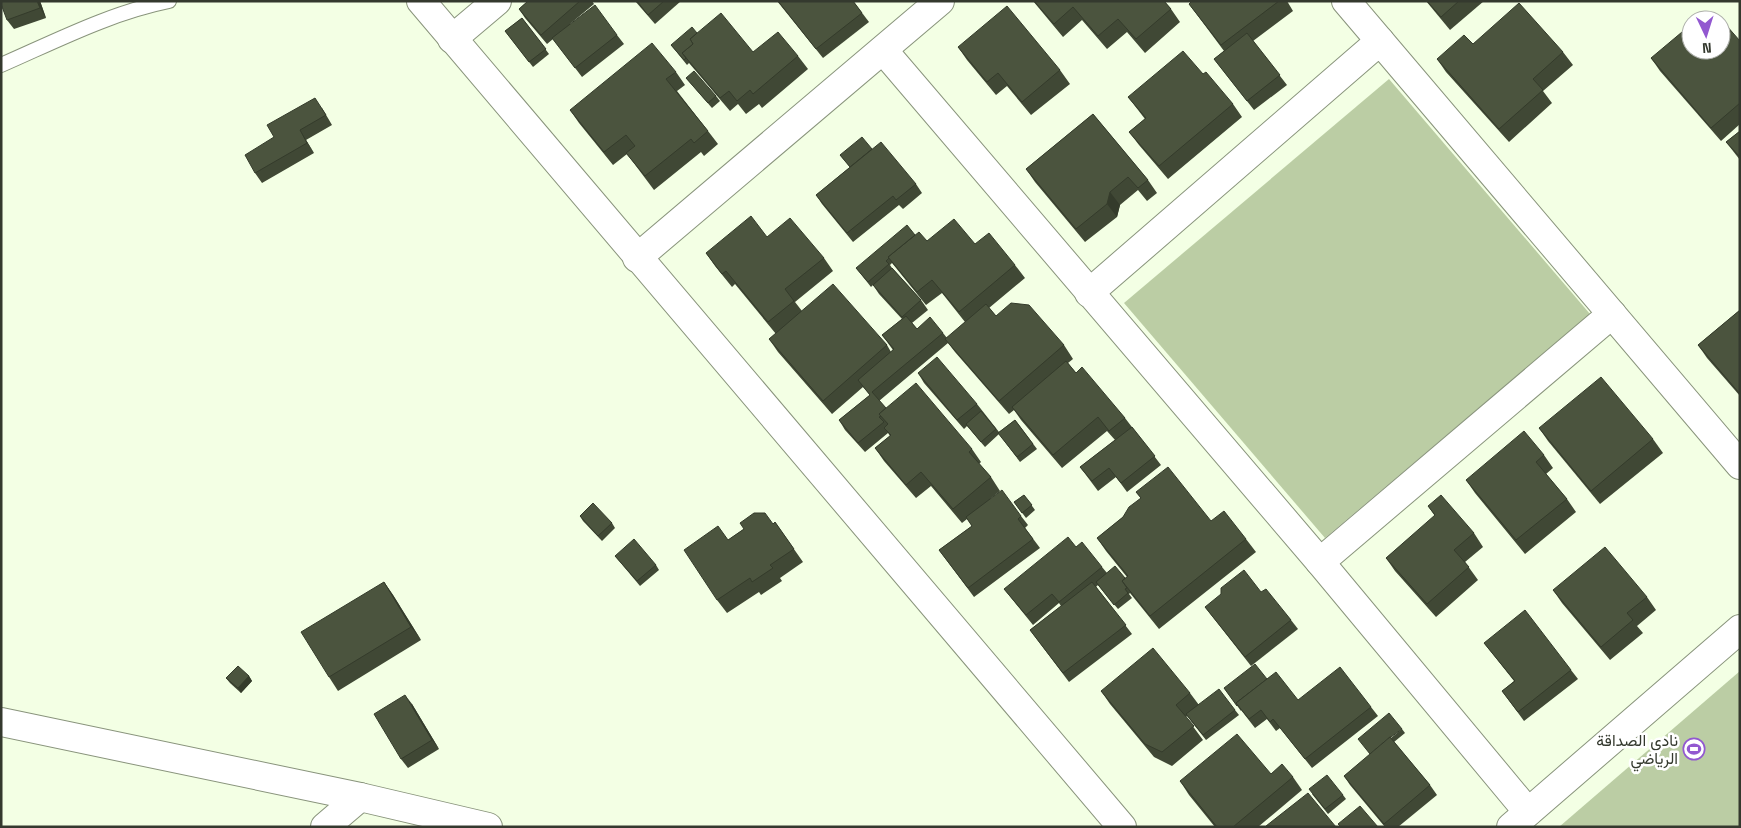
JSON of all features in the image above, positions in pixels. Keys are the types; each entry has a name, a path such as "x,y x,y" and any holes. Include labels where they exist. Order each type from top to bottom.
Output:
{"street":[{"path":"421,1 637,258 1122,827"},
{"path":"452,39 497,1"},
{"path":"637,258 940,1"},
{"path":"1346,1 1740,465"},
{"path":"1089,292 1380,41"},
{"path":"883,50 1320,562 1520,819 1740,629"},
{"path":"1320,562 1612,314"},
{"path":"1,722 360,797 488,827"},
{"path":"325,827 360,797"}],"lane":[{"path":"2,62 81,29 144,6 169,1"}],"green space":[{"path":"1389,79 1590,314 1325,538 1124,303"},
{"name":"نادي الصداقة الرياضي","path":"1740,671 1740,827 1559,827"}],"building":[{"path":"1,1 37,1 40,8 7,20"},
{"path":"528,1 580,1 541,35 519,9"},
{"path":"637,1 664,1 648,15"},
{"path":"778,1 853,1 862,13 816,49"},
{"path":"1034,1 1164,1 1171,9 1136,39 1118,19 1098,36 1073,7 1054,24"},
{"path":"1192,1 1279,1 1221,45 1189,4"},
{"path":"1427,1 1459,1 1441,17"},
{"path":"1519,3 1563,52 1533,79 1543,90 1499,129 1437,59 1464,35 1473,44"},
{"path":"595,5 617,35 575,68 552,38"},
{"path":"1007,6 1060,70 1022,102 998,73 987,82 958,47"},
{"path":"721,13 753,52 778,32 798,56 753,94 750,90 737,101 729,91 720,98 682,53 693,44 690,39"},
{"path":"522,18 546,49 529,62 505,31"},
{"path":"692,27 697,33 690,39 693,44 682,53 686,58 684,60 671,45"},
{"path":"1731,31 1740,41 1740,103 1711,128 1651,58 1681,33 1681,60 1731,60"},
{"path":"1247,33 1280,75 1247,101 1214,59"},
{"path":"652,43 676,72 666,79 708,131 694,143 691,139 645,176 626,153 635,146 626,135 604,152 570,110"},
{"path":"1183,51 1203,74 1206,72 1233,104 1159,166 1129,132 1146,118 1128,97"},
{"path":"694,71 716,96 708,103 686,78"},
{"path":"315,98 326,115 300,130 307,143 255,173 245,155 274,137 267,125"},
{"path":"1093,114 1148,180 1138,188 1128,177 1110,192 1107,204 1076,229 1026,169"},
{"path":"1740,131 1740,157 1726,142"},
{"path":"862,137 872,149 850,167 840,155"},
{"path":"881,142 916,184 896,200 893,196 847,233 816,195"},
{"path":"751,216 767,237 790,218 824,258 785,289 794,301 768,322 726,271 722,274 706,253"},
{"path":"954,219 975,244 989,233 1015,265 959,312 932,280 917,292 888,257 919,232 927,241"},
{"path":"907,225 915,235 888,257 886,261 889,264 868,282 856,268"},
{"path":"892,268 921,300 902,317 873,285"},
{"path":"833,284 887,345 823,401 769,339"},
{"path":"1011,303 1029,305 1064,345 999,401 945,339 986,304 996,316"},
{"path":"1740,310 1740,394 1698,345"},
{"path":"906,316 917,329 930,317 943,333 872,392 886,408 879,414 881,416 879,417 884,422 858,443 839,420 870,395 858,380 894,349 882,335"},
{"path":"937,357 977,404 957,420 918,373"},
{"path":"1066,361 1076,373 1082,367 1125,418 1109,431 1098,417 1053,455 1012,407"},
{"path":"1601,377 1653,439 1591,491 1539,428"},
{"path":"916,383 972,449 969,452 991,477 953,509 921,472 906,485 875,448 891,435 884,428 888,424 879,414"},
{"path":"981,411 996,429 981,442 966,424"},
{"path":"1015,420 1033,444 1017,457 998,433"},
{"path":"1132,427 1155,456 1121,483 1109,468 1092,481 1080,467"},
{"path":"1524,431 1544,455 1536,462 1567,499 1516,540 1466,480"},
{"path":"1168,467 1211,521 1224,511 1246,539 1150,616 1122,581 1128,576 1097,538 1123,517 1129,507 1141,498 1136,492"},
{"path":"1002,490 1021,516 1018,519 1033,539 968,588 939,550 972,526 966,517"},
{"path":"1024,495 1032,505 1022,513 1014,502"},
{"path":"1441,495 1474,533 1454,550 1469,567 1427,604 1386,558 1435,515 1428,506"},
{"path":"593,503 612,523 598,536 580,516"},
{"path":"754,513 765,513 773,524 775,522 794,549 770,565 773,568 752,582 750,578 717,600 684,550 718,526 728,540 744,529 740,523"},
{"path":"1068,537 1076,547 1082,542 1102,567 1059,602 1052,594 1026,615 1004,589"},
{"path":"634,539 656,565 637,581 615,556"},
{"path":"1605,547 1647,597 1627,613 1633,620 1601,647 1553,590"},
{"path":"1115,566 1125,578 1122,581 1128,593 1114,605 1096,582"},
{"path":"1244,570 1261,592 1266,589 1291,620 1245,657 1205,607 1221,594 1221,588"},
{"path":"384,582 411,627 329,677 301,632"},
{"path":"1092,582 1126,625 1063,673 1030,630"},
{"path":"1525,610 1571,670 1518,712 1502,691 1515,681 1484,643"},
{"path":"1153,648 1190,693 1176,705 1194,726 1162,752 1145,744 1101,691"},
{"path":"1255,664 1267,679 1236,703 1237,706 1224,688"},
{"path":"238,666 249,676 238,688 226,678"},
{"path":"1340,667 1371,707 1305,759 1273,719 1270,722 1261,710 1249,719 1236,703 1276,672 1298,700"},
{"path":"1219,689 1235,710 1203,735 1186,714"},
{"path":"405,695 432,740 401,759 374,714"},
{"path":"1389,713 1402,729 1370,754 1358,739"},
{"path":"1237,734 1271,774 1282,764 1293,777 1233,827 1217,827 1180,781"},
{"path":"1390,737 1430,785 1384,824 1344,776"},
{"path":"1327,775 1343,795 1325,809 1309,789"},
{"path":"1308,793 1336,827 1266,826"},
{"path":"1360,806 1378,827 1341,827 1338,824"}],"place":[{"name":"نادي الصداقة الرياضي","path":"1694,749"}]}
